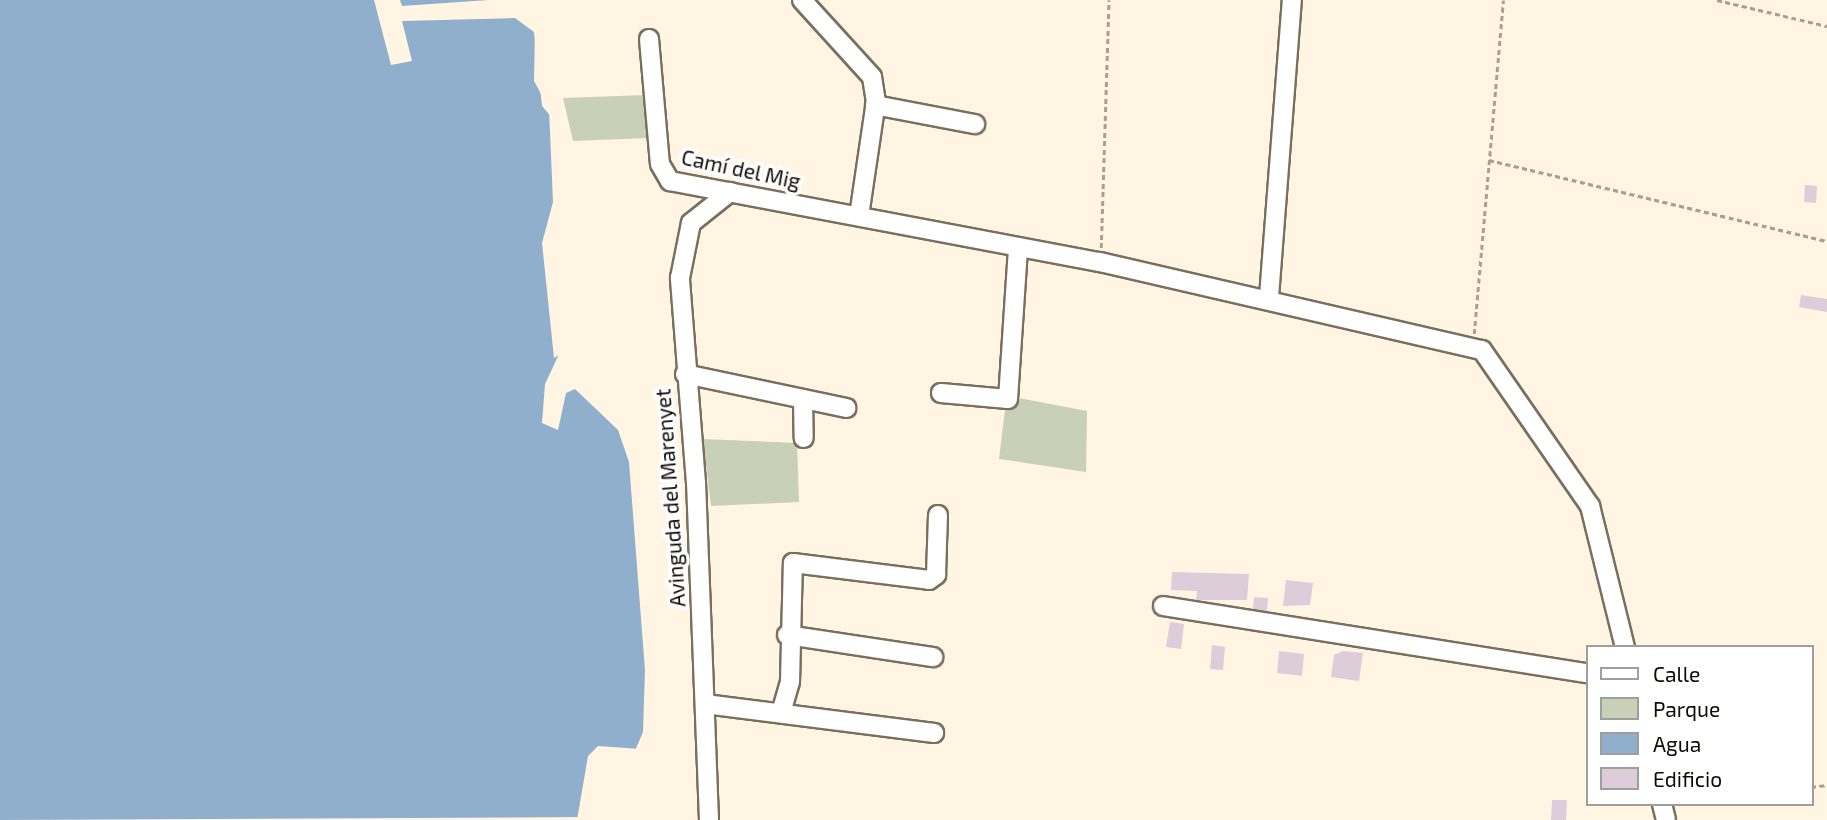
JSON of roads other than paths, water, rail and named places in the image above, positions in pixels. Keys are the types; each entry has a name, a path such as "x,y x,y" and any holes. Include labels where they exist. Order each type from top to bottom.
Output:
{"street":[{"path":"802,0 872,77 875,106 859,216"},
{"path":"1269,297 1292,0"},
{"name":"Camí del Mig","path":"649,39 660,164 670,181 1100,262 1269,297 1473,348 1490,361 1590,506 1625,645"},
{"path":"875,106 975,124"},
{"name":"Avinguda del Marenyet","path":"709,820 705,704 680,278 691,223 730,192"},
{"path":"941,393 1008,399 1018,247"},
{"path":"685,374 846,408"},
{"path":"803,399 804,438"},
{"path":"781,713 790,682 786,635 793,563 929,580 936,575 938,515"},
{"path":"1163,606 1586,673"},
{"path":"786,635 933,657"},
{"path":"705,704 934,733"}],"water":[{"path":"0,0 374,0 391,65 412,61 402,21 515,18 534,32 542,106 559,126 564,207 547,244 560,352 545,384 542,423 558,430 566,393 575,389 618,430 629,462 645,670 643,732 634,753 594,754 589,817 0,820"},
{"path":"400,0 489,0 402,6"}]}
